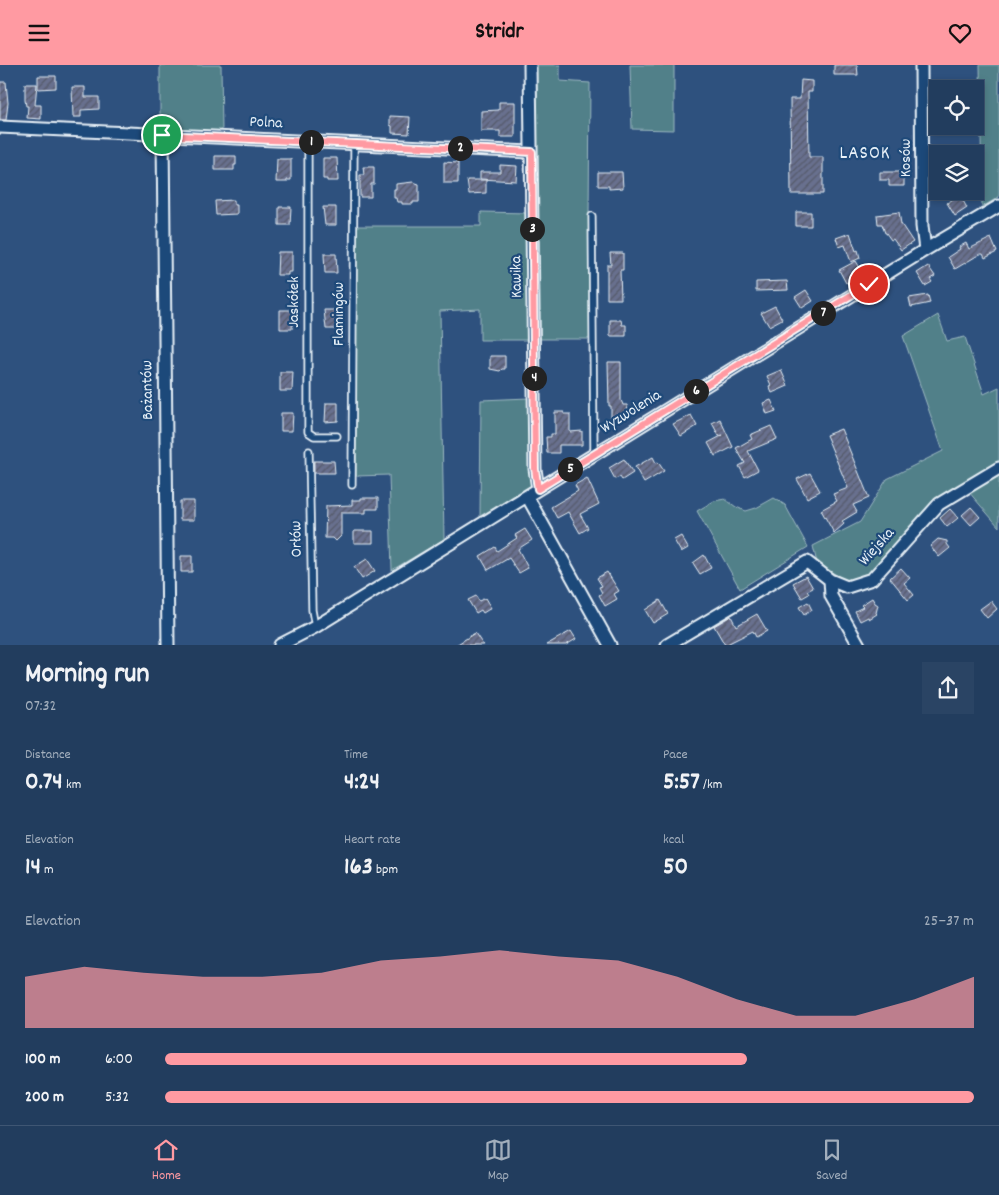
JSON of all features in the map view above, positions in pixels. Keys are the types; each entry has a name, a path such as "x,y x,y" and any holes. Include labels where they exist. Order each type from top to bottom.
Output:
{"street":[{"name":"Kawika","path":"530,65 535,469 538,489"},
{"name":"Kosów","path":"921,65 922,226 925,250"},
{"name":"Polna","path":"0,127 532,152"},
{"name":"Bażantów","path":"162,135 168,645"},
{"name":"Wyzwolenia","path":"280,645 315,627 999,206"},
{"name":"Wiejska","path":"667,645 807,562 830,580 847,587 872,579 939,504 999,468"},
{"path":"527,496 610,645"},
{"path":"830,580 831,596 859,645"}],"lane":[{"name":"Jaskółek","path":"308,141 308,432 314,436 337,436"},
{"name":"Flamingów","path":"350,143 354,149 352,485"},
{"path":"592,216 594,455"},
{"name":"Orłów","path":"309,451 312,611 315,627"}],"green space":[{"path":"160,65 221,65 222,132 160,130"},
{"path":"534,65 560,65 560,81 590,83 589,214 591,339 539,339"},
{"path":"630,65 674,65 674,130 632,129"},
{"path":"980,65 999,65 999,197 982,207 982,200 984,200 984,145 981,145 981,135 984,135 984,80 980,80"},
{"path":"481,212 528,213 530,340 480,340 480,309 440,311 444,539 392,570 389,475 356,476 356,226 481,226"},
{"path":"938,315 947,341 965,337 984,394 999,387 999,463 935,499 870,574 848,582 817,563 813,546 860,522 887,479 943,451 903,336"},
{"path":"529,398 532,486 480,516 481,400"},
{"path":"999,472 999,527 968,491"},
{"path":"774,498 785,505 808,547 740,589 697,511 714,501 725,499 746,511"}],"building":[{"path":"834,65 857,65 858,75 834,75"},
{"path":"38,76 56,76 56,88 38,89"},
{"path":"801,80 812,81 812,92 808,92 809,157 823,157 823,194 791,194 790,99 800,99"},
{"path":"0,82 6,82 8,103 6,120 0,120"},
{"path":"25,84 37,84 35,105 41,105 41,119 27,118 28,106 26,106 25,100"},
{"path":"72,87 85,87 85,97 99,97 99,109 81,110 81,117 73,117"},
{"path":"499,102 515,102 515,137 500,137 500,131 481,131 481,111 499,110"},
{"path":"390,116 410,117 409,134 392,133"},
{"path":"215,156 236,156 234,170 215,170"},
{"path":"323,158 337,158 338,181 323,179"},
{"path":"277,159 291,159 291,180 276,182"},
{"path":"444,162 458,163 458,183 444,183"},
{"path":"500,165 517,166 516,181 480,179 480,172 500,172"},
{"path":"363,167 374,167 374,184 371,184 371,197 360,197 360,175 364,175"},
{"path":"598,172 622,172 623,188 609,189 609,186 598,186"},
{"path":"880,172 904,172 904,186 889,186 889,180 880,180"},
{"path":"467,180 486,180 486,193 469,194"},
{"path":"413,182 419,184 419,202 402,204 402,202 397,202 396,198 394,198 396,184"},
{"path":"234,200 234,205 237,205 237,214 216,215 215,201"},
{"path":"952,200 963,200 967,208 955,216 947,203"},
{"path":"279,207 291,207 290,225 279,225"},
{"path":"323,207 336,207 336,225 325,225"},
{"path":"796,212 811,212 811,226 796,226"},
{"path":"899,212 901,224 913,242 901,250 893,239 891,240 885,233 882,224 878,224 877,215"},
{"path":"850,233 860,258 851,262 845,245 839,247 836,238"},
{"path":"991,238 997,252 985,258 983,254 980,254 955,269 948,257 960,249 959,247 966,243 969,249"},
{"path":"278,252 292,252 292,272 288,272 288,275 277,275"},
{"path":"610,253 623,253 623,270 620,270 621,299 607,299 607,265 611,265"},
{"path":"324,254 336,254 337,273 325,273"},
{"path":"856,261 863,273 846,283 839,270"},
{"path":"928,266 935,276 930,279 932,282 925,286 917,273"},
{"path":"787,281 788,290 756,291 756,282"},
{"path":"806,290 813,301 802,308 795,297"},
{"path":"928,295 930,303 911,307 909,298"},
{"path":"775,306 782,319 769,326 761,313"},
{"path":"280,310 293,310 292,329 280,329"},
{"path":"324,310 337,310 338,329 326,329"},
{"path":"610,320 621,320 622,325 626,325 626,336 610,336"},
{"path":"490,356 505,356 505,369 500,371 490,369"},
{"path":"608,362 621,362 621,400 623,405 627,405 628,416 611,417"},
{"path":"781,370 788,386 772,393 767,376"},
{"path":"280,372 293,372 292,391 280,391"},
{"path":"771,400 776,411 767,414 763,403"},
{"path":"326,403 338,403 338,421 325,422"},
{"path":"555,412 570,414 570,432 582,431 582,445 559,445 559,453 547,453 546,437 551,437 551,434 555,434"},
{"path":"281,413 293,413 292,431 281,431"},
{"path":"691,415 697,426 681,436 673,424"},
{"path":"720,419 733,447 715,456 708,443 723,435 719,436 712,423"},
{"path":"771,426 777,439 748,451 758,470 745,477 739,466 745,463 736,448 752,439 750,435"},
{"path":"841,429 869,498 853,505 857,512 842,521 844,524 834,533 821,510 837,501 833,494 848,488 826,435"},
{"path":"653,457 664,471 644,483 635,467"},
{"path":"624,459 633,473 622,480 620,477 615,479 609,468"},
{"path":"314,461 334,461 335,473 314,473"},
{"path":"810,473 820,491 807,498 797,479"},
{"path":"587,478 599,504 580,514 588,528 580,533 568,512 557,518 551,507 578,491 575,485"},
{"path":"361,498 378,498 378,509 366,509 366,513 341,513 341,536 336,541 333,538 325,538 326,506 352,505 352,500 361,500"},
{"path":"180,501 194,501 194,520 180,520"},
{"path":"971,507 980,517 971,525 962,515"},
{"path":"950,509 958,518 947,527 940,518"},
{"path":"525,529 532,540 518,549 528,568 519,573 509,558 488,570 480,556 495,547 497,551 517,538 515,535"},
{"path":"354,531 373,531 373,543 354,543"},
{"path":"681,536 688,548 681,552 674,540"},
{"path":"938,539 947,541 950,548 939,557 930,546"},
{"path":"704,555 711,568 700,574 693,563"},
{"path":"181,556 192,556 192,572 181,572"},
{"path":"367,559 375,571 362,579 354,567"},
{"path":"901,568 910,578 904,583 914,595 908,600 890,578"},
{"path":"607,572 619,591 614,594 617,599 605,606 599,595 602,593 599,587 602,586 597,578"},
{"path":"806,576 813,588 807,591 809,594 802,598 793,583"},
{"path":"476,596 479,601 485,598 491,608 483,613 481,610 476,613 468,600"},
{"path":"872,598 878,605 877,614 869,619 868,617 860,621 855,611 863,607 861,605"},
{"path":"660,600 668,614 653,623 645,610"},
{"path":"991,601 997,609 987,618 980,609"},
{"path":"808,602 812,610 804,615 799,607"},
{"path":"757,614 767,631 756,637 753,631 725,645 714,626 731,616 736,626"},
{"path":"571,631 576,639 566,645 546,645"},
{"path":"475,633 483,645 456,645"}],"district":[{"name":"LASOK","path":"865,154"}],"route":[{"path":"162,135 532,152 535,469 538,489 869,284"}]}
